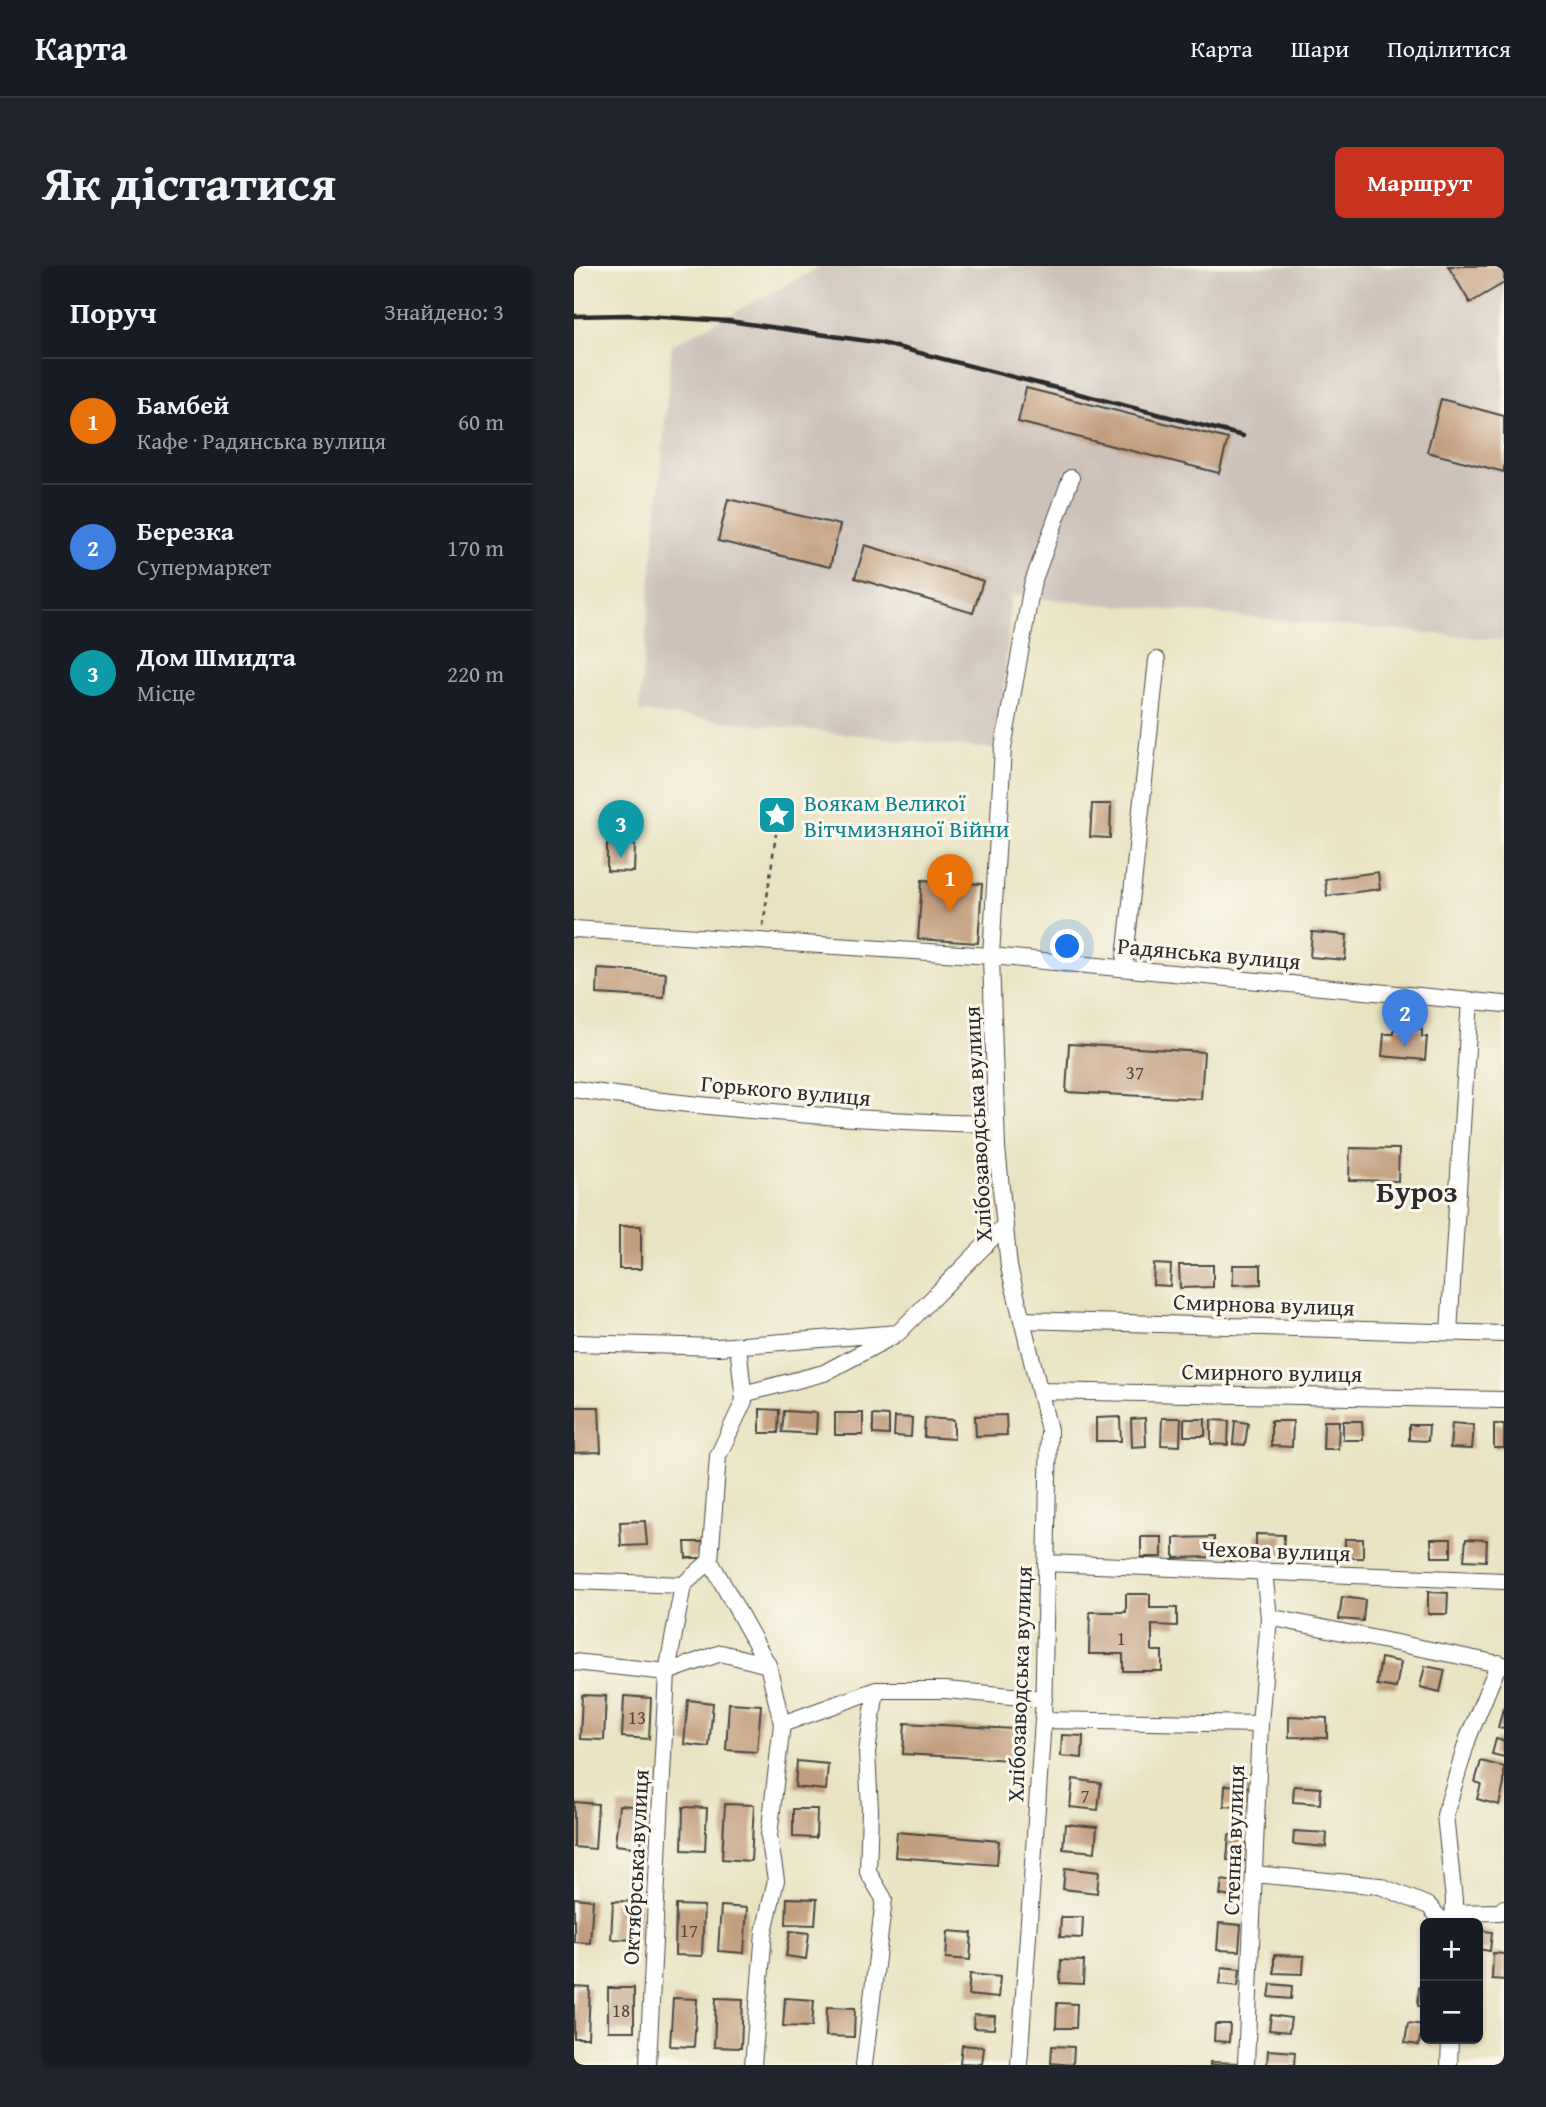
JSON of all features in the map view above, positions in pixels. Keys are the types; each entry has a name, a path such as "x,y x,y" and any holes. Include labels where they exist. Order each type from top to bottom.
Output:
{"street":[{"name":"Хлібозаводська вулиця","path":"1019,2065 1044,1699 1049,1430 1009,1267 996,1124 992,956 1003,748 1032,585 1071,478"},
{"path":"1124,968 1157,660"},
{"name":"Радянська вулиця","path":"574,929 992,956 1504,1003"},
{"path":"1449,1332 1470,1000"},
{"name":"Горького вулиця","path":"574,1089 640,1100 751,1110 922,1124 996,1124"},
{"path":"743,1394 824,1373 898,1333 1005,1226"},
{"name":"Смирнова вулиця","path":"1022,1320 1504,1334"},
{"path":"574,1343 738,1345 898,1333"},
{"path":"738,1345 744,1401 718,1456 710,1561 768,1665 782,1724 769,1836 776,1880 764,1932 753,2065"},
{"name":"Смирного вулиця","path":"1040,1391 1504,1400"},
{"path":"574,1581 683,1585 710,1561"},
{"name":"Чехова вулиця","path":"1046,1563 1504,1581"},
{"name":"Степна вулиця","path":"1246,2065 1260,1724 1269,1617 1264,1572"},
{"name":"Октябрська вулиця","path":"648,2065 667,1672 683,1585"},
{"path":"1269,1617 1502,1664 1468,1738 1445,1815 1450,1918"},
{"path":"574,1662 667,1672 721,1653 768,1665"},
{"path":"782,1724 876,1690 946,1690 1044,1699"},
{"path":"864,2065 884,1899 868,1872 870,1810 867,1752 876,1690"},
{"path":"1043,1720 1260,1724"},
{"path":"1254,1874 1380,1886 1429,1906 1447,1918"},
{"path":"1462,1918 1500,1912 1504,1908"},
{"path":"1449,2065 1450,2044"}],"path":[{"path":"761,940 776,834"}],"shaded area":[{"path":"822,266 1504,266 1504,640 1011,596 999,750 639,712 672,345"}],"building":[{"path":"1448,266 1504,266 1504,283 1470,303"},
{"path":"1026,388 1228,439 1219,473 1018,422"},
{"path":"1441,399 1504,416 1504,472 1427,452"},
{"path":"728,499 840,525 830,567 718,541"},
{"path":"865,545 983,581 973,613 855,578"},
{"path":"1092,804 1111,804 1110,838 1090,837"},
{"path":"607,844 635,845 634,872 607,871"},
{"path":"1378,872 1380,889 1327,896 1325,879"},
{"path":"922,880 982,884 978,943 918,939"},
{"path":"1312,932 1347,935 1345,960 1310,957"},
{"path":"598,969 666,973 664,998 597,994"},
{"path":"1394,1027 1422,1029 1422,1037 1427,1037 1425,1060 1382,1056 1384,1034 1394,1034"},
{"path":"1069,1044 1204,1052 1201,1099 1066,1092"},
{"path":"1350,1148 1399,1149 1398,1181 1349,1180"},
{"path":"619,1226 641,1226 641,1269 619,1269"},
{"path":"1154,1264 1171,1265 1170,1286 1153,1285"},
{"path":"1179,1265 1213,1265 1213,1287 1180,1288"},
{"path":"1233,1265 1261,1265 1261,1284 1233,1285"},
{"path":"574,1407 599,1407 601,1452 574,1453"},
{"path":"760,1409 779,1410 778,1433 760,1433"},
{"path":"784,1411 817,1413 816,1434 782,1432"},
{"path":"835,1413 863,1413 863,1435 835,1435"},
{"path":"873,1415 889,1416 889,1435 873,1434"},
{"path":"1006,1415 1007,1435 976,1436 975,1416"},
{"path":"895,1417 912,1418 911,1437 894,1436"},
{"path":"1120,1417 1121,1441 1096,1441 1096,1418"},
{"path":"925,1418 954,1420 954,1439 924,1437"},
{"path":"1145,1418 1146,1446 1132,1447 1131,1419"},
{"path":"1162,1418 1181,1418 1180,1446 1161,1445"},
{"path":"1184,1419 1205,1419 1205,1436 1184,1436"},
{"path":"1211,1420 1229,1421 1228,1445 1211,1444"},
{"path":"1235,1421 1248,1423 1245,1445 1233,1444"},
{"path":"1271,1421 1293,1421 1292,1447 1271,1446"},
{"path":"1324,1421 1339,1421 1338,1449 1323,1449"},
{"path":"1343,1421 1362,1421 1363,1440 1343,1440"},
{"path":"1452,1423 1474,1425 1472,1449 1450,1448"},
{"path":"1494,1424 1504,1424 1504,1448 1494,1448"},
{"path":"1409,1425 1429,1425 1428,1441 1409,1440"},
{"path":"645,1521 647,1545 621,1546 620,1522"},
{"path":"1256,1534 1284,1535 1283,1558 1256,1557"},
{"path":"1141,1537 1162,1537 1162,1557 1141,1557"},
{"path":"1214,1537 1214,1557 1174,1558 1174,1538"},
{"path":"1345,1539 1363,1539 1363,1558 1345,1558"},
{"path":"1431,1539 1451,1539 1451,1557 1432,1557"},
{"path":"1466,1539 1487,1540 1486,1561 1464,1560"},
{"path":"685,1542 705,1542 706,1558 686,1558"},
{"path":"1230,1554 1247,1554 1247,1565 1230,1565"},
{"path":"1428,1592 1448,1593 1447,1614 1428,1614"},
{"path":"1126,1594 1150,1594 1150,1608 1177,1608 1177,1626 1152,1625 1152,1651 1162,1651 1162,1671 1123,1671 1123,1654 1089,1654 1090,1612 1126,1612"},
{"path":"1342,1597 1365,1600 1363,1621 1339,1619"},
{"path":"1381,1658 1401,1662 1396,1688 1377,1685"},
{"path":"1425,1666 1445,1670 1440,1692 1420,1687"},
{"path":"582,1695 606,1696 604,1740 580,1739"},
{"path":"624,1696 651,1698 649,1739 622,1737"},
{"path":"688,1700 713,1703 709,1747 684,1744"},
{"path":"729,1703 761,1705 757,1752 726,1750"},
{"path":"1504,1708 1504,1729 1498,1728"},
{"path":"1289,1716 1327,1718 1327,1738 1289,1737"},
{"path":"905,1723 1014,1729 1012,1760 903,1754"},
{"path":"1062,1735 1083,1736 1082,1758 1061,1756"},
{"path":"1496,1739 1504,1741 1504,1757 1492,1754"},
{"path":"797,1761 828,1764 826,1790 795,1787"},
{"path":"1481,1761 1504,1767 1504,1784 1499,1805 1477,1799 1481,1784 1475,1782"},
{"path":"1073,1779 1101,1783 1098,1810 1070,1807"},
{"path":"1225,1785 1251,1787 1250,1808 1224,1806"},
{"path":"1294,1786 1321,1788 1320,1804 1293,1802"},
{"path":"574,1802 598,1804 595,1849 574,1847"},
{"path":"725,1804 754,1805 751,1861 722,1859"},
{"path":"619,1805 644,1807 641,1848 615,1845"},
{"path":"683,1807 707,1808 705,1851 682,1850"},
{"path":"793,1809 817,1809 816,1838 793,1837"},
{"path":"1065,1824 1097,1827 1095,1852 1063,1849"},
{"path":"1294,1831 1327,1833 1326,1847 1293,1844"},
{"path":"897,1832 999,1841 997,1865 895,1857"},
{"path":"1229,1835 1249,1836 1247,1861 1227,1860"},
{"path":"1065,1868 1099,1872 1097,1893 1063,1889"},
{"path":"1222,1880 1240,1883 1238,1898 1220,1895"},
{"path":"574,1898 593,1900 590,1943 574,1942"},
{"path":"787,1898 817,1899 815,1925 786,1924"},
{"path":"613,1901 641,1902 639,1940 611,1939"},
{"path":"676,1905 704,1906 702,1956 675,1955"},
{"path":"721,1906 747,1908 744,1953 718,1951"},
{"path":"1061,1917 1083,1917 1082,1938 1060,1937"},
{"path":"1219,1923 1241,1925 1239,1951 1217,1950"},
{"path":"790,1931 809,1933 806,1959 786,1956"},
{"path":"948,1931 972,1933 970,1960 946,1958"},
{"path":"1483,1931 1492,1932 1490,1951 1483,1950"},
{"path":"1493,1953 1504,1954 1504,1980 1492,1979"},
{"path":"1274,1955 1304,1956 1303,1974 1274,1973"},
{"path":"1061,1960 1084,1961 1083,1984 1060,1983"},
{"path":"1222,1967 1240,1969 1238,1986 1220,1984"},
{"path":"970,1974 1000,1977 998,1998 968,1995"},
{"path":"1271,1984 1292,1986 1291,1999 1269,1997"},
{"path":"574,1987 590,1988 588,2038 574,2038"},
{"path":"608,1988 634,1988 634,2031 608,2031"},
{"path":"673,1998 697,1999 694,2047 670,2046"},
{"path":"716,1998 743,1999 741,2048 714,2047"},
{"path":"785,1998 814,2000 812,2027 783,2026"},
{"path":"1057,2003 1077,2004 1076,2028 1056,2028"},
{"path":"827,2007 855,2008 854,2037 826,2036"},
{"path":"974,2015 995,2016 994,2029 973,2028"},
{"path":"1271,2015 1291,2018 1289,2032 1269,2030"},
{"path":"1408,2023 1420,2024 1419,2045 1405,2043"},
{"path":"1215,2024 1230,2024 1229,2042 1214,2041"},
{"path":"962,2045 984,2047 982,2064 960,2063"},
{"path":"1052,2046 1074,2047 1073,2065 1051,2063"},
{"path":"1268,2050 1295,2052 1294,2065 1267,2065"},
{"path":"1210,2062 1239,2063 1239,2065 1210,2065"}],"railway":[{"path":"574,316 628,315 729,321 881,343 1243,436"}],"place":[{"name":"Воякам Великої Вітчмизняної Війни","path":"777,815"},
{"name":"Дом Шмидта","path":"621,858"},
{"name":"Бамбей","path":"950,912"},
{"name":"Березка","path":"1405,1047"}],"district":[{"name":"Буроз","path":"1417,1191"}]}
